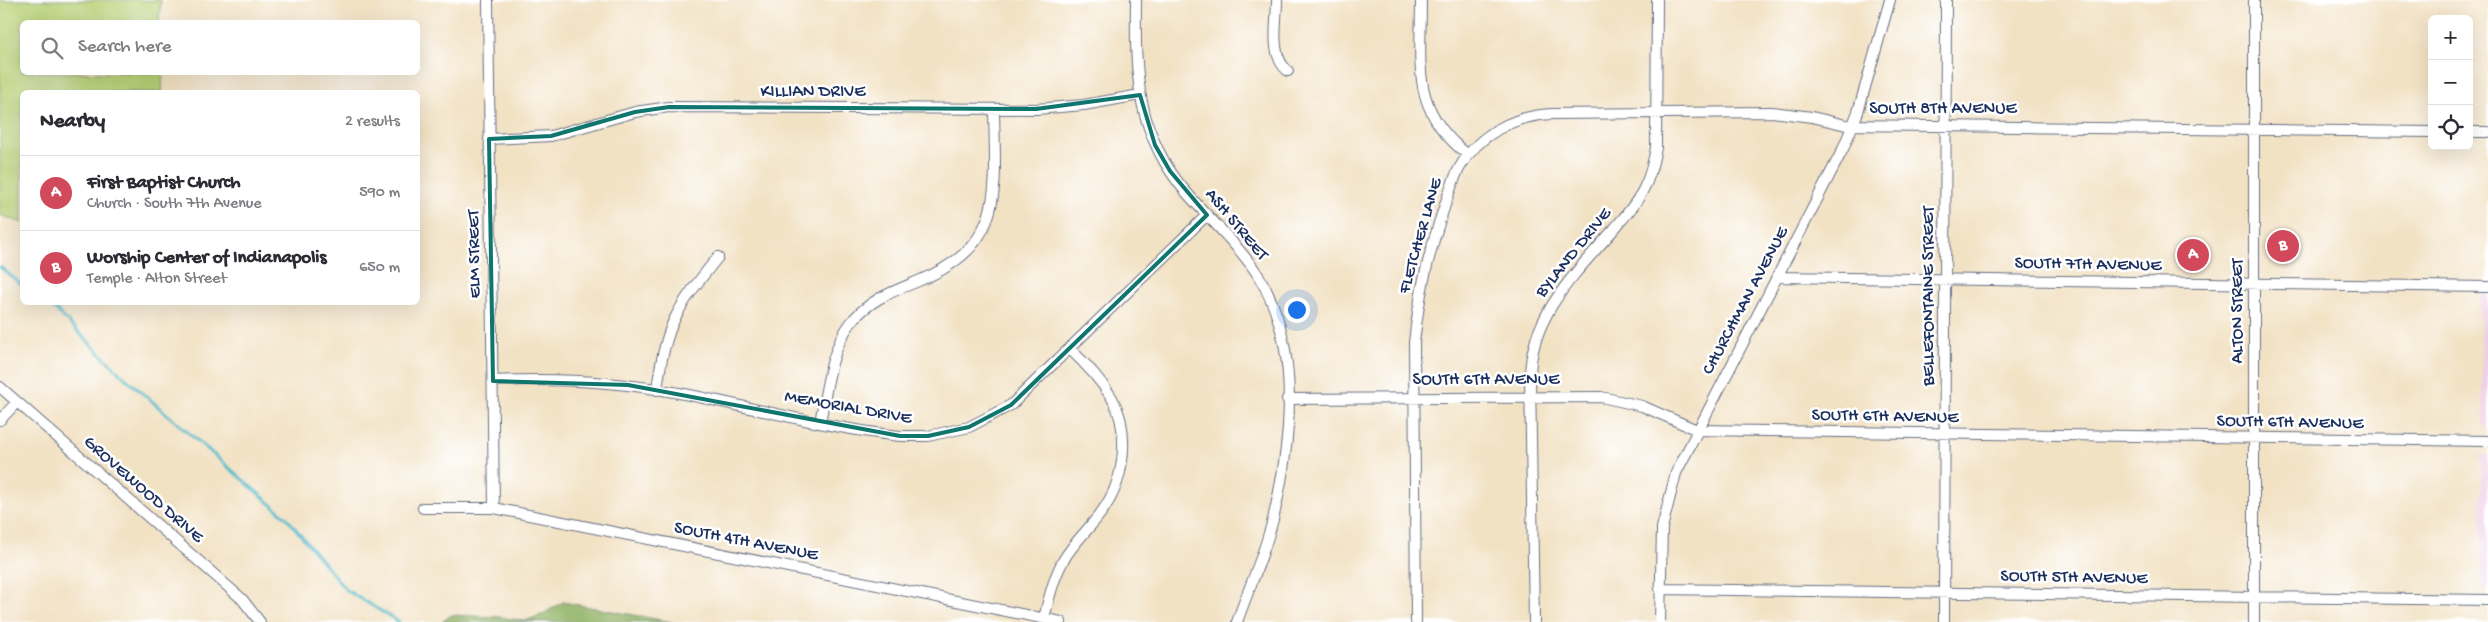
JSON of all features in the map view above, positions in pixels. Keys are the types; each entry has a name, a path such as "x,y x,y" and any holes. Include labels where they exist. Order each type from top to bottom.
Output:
{"street":[{"name":"ELM STREET","path":"488,0 494,508"},
{"name":"ASH STREET","path":"1136,0 1135,55 1140,95 1144,115 1155,145 1170,171 1251,265 1272,303 1283,340 1287,399 1285,458 1278,496 1266,542 1237,622"},
{"path":"1277,0 1276,52 1280,63 1288,71"},
{"path":"1421,0 1421,77 1424,95 1437,125 1452,143 1468,155"},
{"name":"BYLAND DRIVE","path":"1534,622 1530,396 1532,352 1546,313 1559,293 1635,204 1644,188 1654,157 1657,0"},
{"name":"CHURCHMAN AVENUE","path":"1660,622 1661,535 1667,503 1676,473 1837,162 1854,125 1890,0"},
{"name":"BELLEFONTAINE STREET","path":"1944,622 1946,0"},
{"name":"ALTON STREET","path":"2254,0 2254,622"},
{"name":"KILLIAN DRIVE","path":"489,139 551,136 635,112 669,108 994,109 1074,107 1140,95"},
{"path":"820,422 834,356 841,338 855,318 881,296 948,268 967,253 983,230 991,212 994,193 994,109"},
{"name":"SOUTH 8TH AVENUE","path":"1468,155 1481,141 1496,130 1527,117 1551,114 1772,112 1854,125 2428,132"},
{"path":"2473,132 2488,132"},
{"name":"FLETCHER LANE","path":"1416,622 1414,343 1418,305 1424,269 1456,176 1468,155"},
{"name":"MEMORIAL DRIVE","path":"492,381 577,381 656,390 882,434 915,437 969,427 1011,405 1207,215"},
{"path":"656,390 663,345 673,318 688,294 718,257"},
{"name":"SOUTH 7TH AVENUE","path":"1777,277 2488,287"},
{"path":"1044,618 1050,594 1062,563 1072,547 1106,506 1118,480 1122,456 1122,428 1112,398 1092,369 1070,349"},
{"name":"GROVEWOOD DRIVE","path":"0,387 238,596 260,622"},
{"name":"SOUTH 6TH AVENUE","path":"1287,399 1582,396 1624,401 1642,406 1697,430 2488,441"},
{"path":"0,420 17,402"},
{"name":"SOUTH 4TH AVENUE","path":"423,508 494,508 1061,622"},
{"name":"SOUTH 5TH AVENUE","path":"1660,589 2488,600"}],"highlighted area":[{"path":"1140,95 1155,145 1170,171 1207,215 1011,405 969,427 928,436 900,436 628,385 493,381 489,139 551,136 635,112 669,107 1036,109"}],"shaded area":[{"path":"2488,294 2488,428 2483,424 2479,301"},
{"path":"2481,455 2488,455 2488,590 2481,590"}],"green space":[{"path":"0,0 161,0 159,20 20,20 20,75 163,75 162,90 20,90 20,222 0,215"},
{"path":"563,602 672,622 442,622 451,615 500,617 525,621 541,615"}],"waterway":[{"path":"0,267 20,283"},
{"path":"50,305 124,377 286,517 346,590 399,622"}],"place":[{"name":"Worship Center of Indianapolis","path":"2283,246"},
{"name":"First Baptist Church","path":"2193,255"}]}
